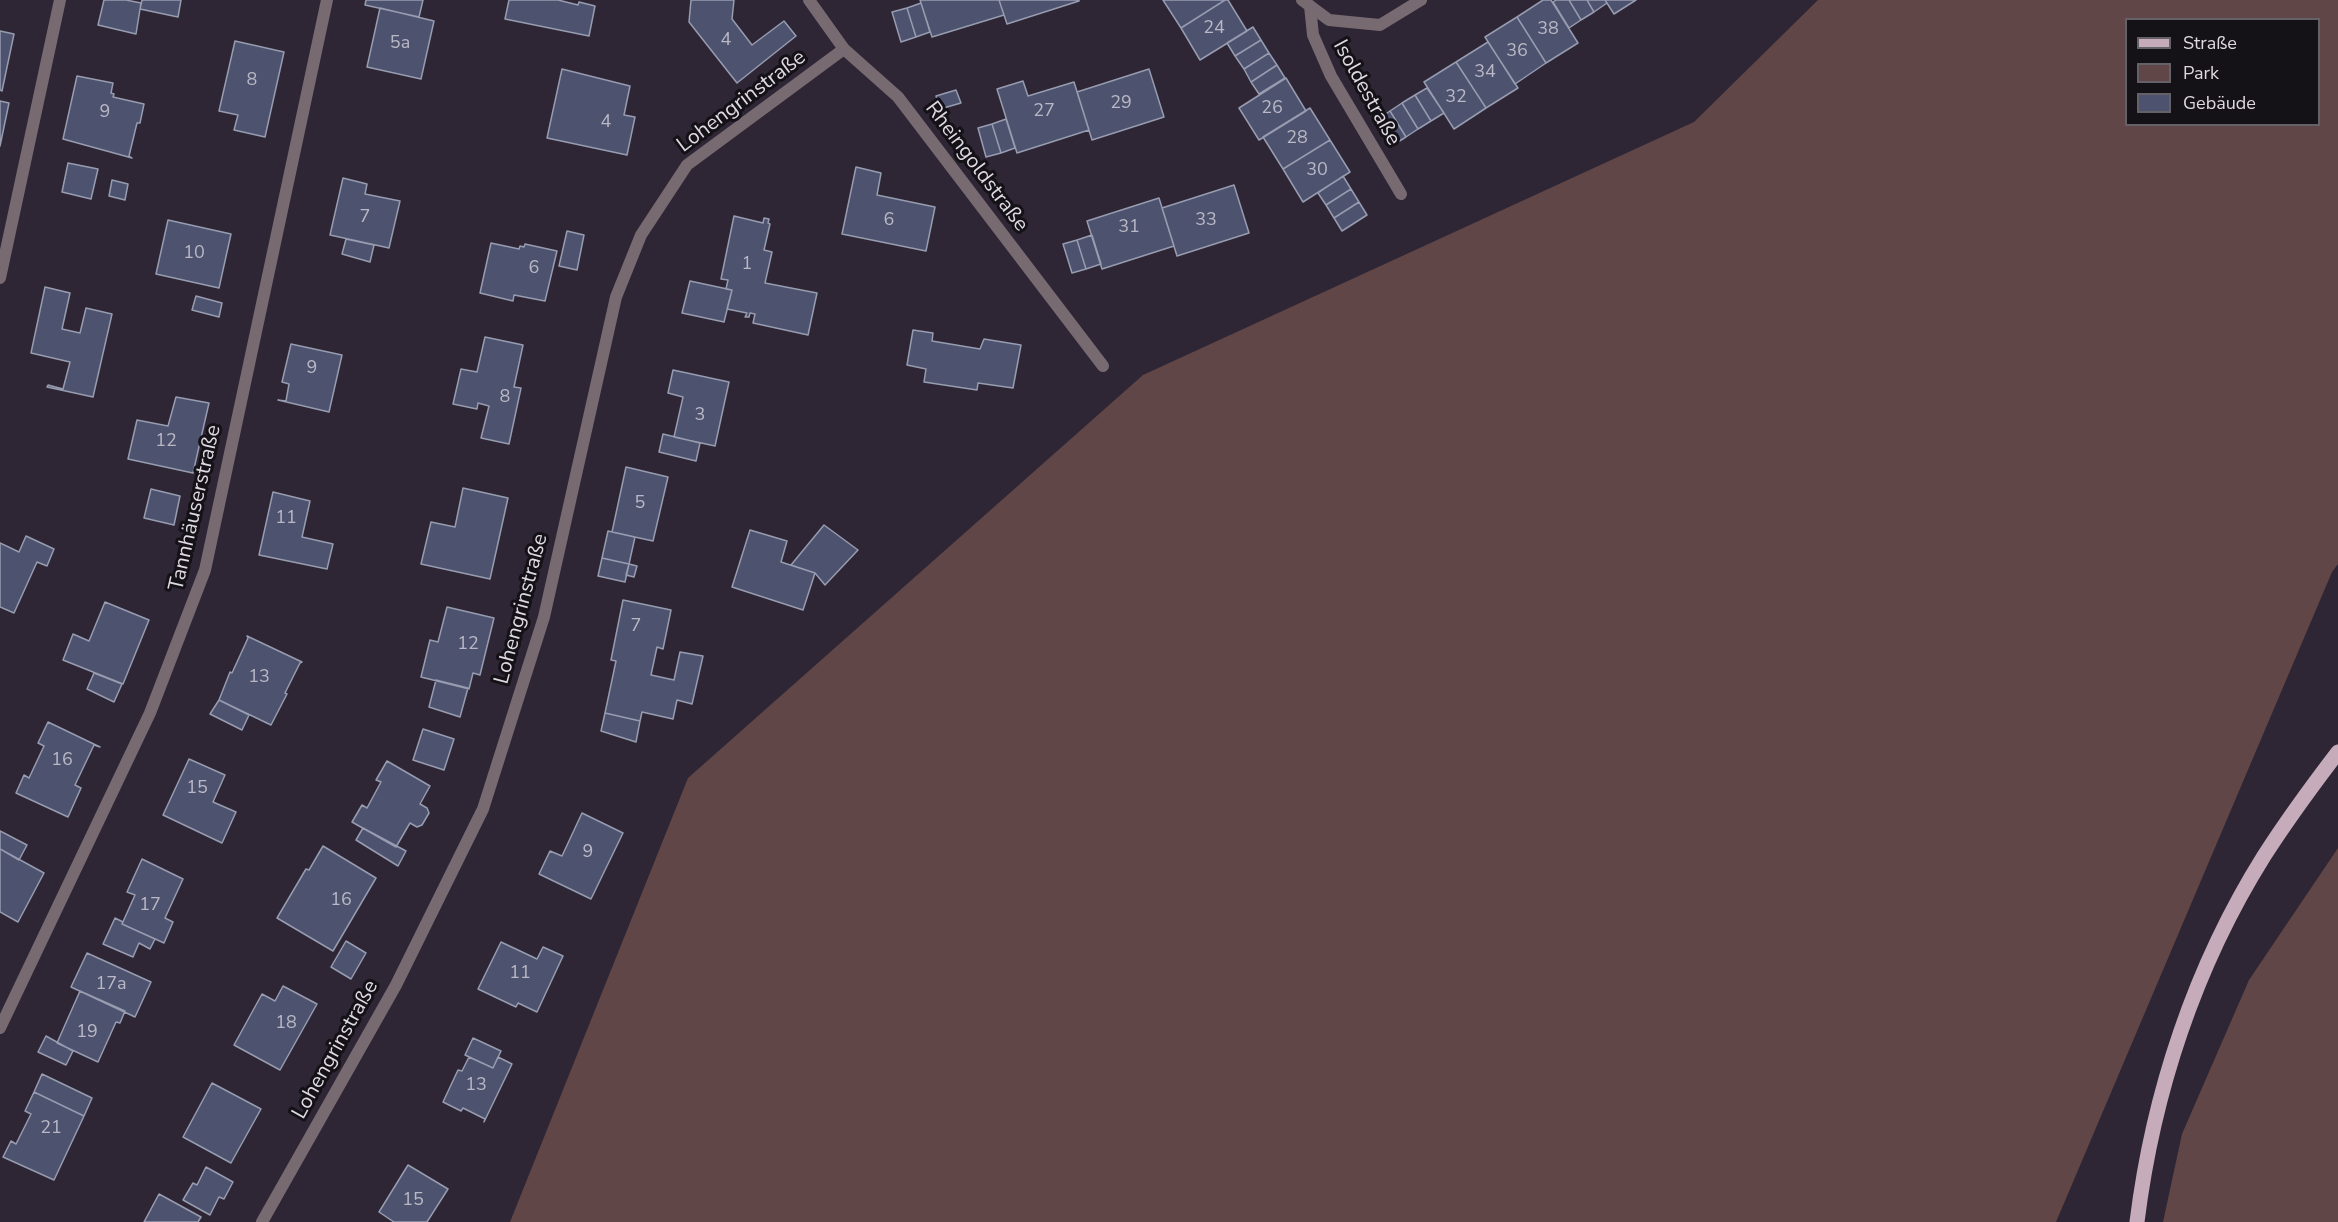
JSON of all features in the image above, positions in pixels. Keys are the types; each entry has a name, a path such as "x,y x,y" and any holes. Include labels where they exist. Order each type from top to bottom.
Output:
{"main road":[{"path":"2137,1222 2151,1136 2167,1075 2187,1014 2211,955 2239,899 2264,857 2338,752"}],"street":[{"path":"0,278 60,0"},
{"name":"Tannhäuserstraße","path":"0,1028 150,713 205,570 327,0"},
{"name":"Rheingoldstraße","path":"809,0 844,49 898,97 1103,366"},
{"name":"Isoldestraße","path":"1306,3 1329,20 1380,25 1421,0"},
{"name":"Isoldestraße","path":"1306,3 1313,35 1331,76 1401,194"},
{"name":"Lohengrinstraße","path":"262,1222 396,985 483,809 544,617 616,297 641,235 687,165 844,49"}],"green space":[{"path":"1818,0 2338,0 2338,564 2332,572 2056,1222 510,1222 688,778 1143,375 1694,122"},
{"path":"2338,848 2338,1222 2163,1222 2182,1134 2249,980"}],"building":[{"path":"104,0 141,3 136,34 98,25"},
{"path":"142,0 181,0 178,17 140,9"},
{"path":"366,0 423,0 419,17 365,5"},
{"path":"509,0 558,0 595,6 589,36 505,19"},
{"path":"691,0 734,0 732,19 752,45 784,21 796,36 737,83 689,22"},
{"path":"920,0 999,0 1004,15 932,37"},
{"path":"999,0 1079,0 1079,1 1007,24"},
{"path":"1163,0 1225,0 1181,28"},
{"path":"1228,0 1247,31 1200,60 1181,28"},
{"path":"1543,0 1551,0 1578,43 1546,63 1517,17"},
{"path":"1569,0 1581,20 1569,28 1553,2"},
{"path":"1569,0 1587,0 1594,12 1581,20"},
{"path":"1587,0 1605,0 1607,3 1594,12"},
{"path":"1605,0 1636,0 1614,14"},
{"path":"921,3 930,32 916,37 907,8"},
{"path":"380,8 434,21 421,79 367,67"},
{"path":"907,8 916,37 901,42 892,12"},
{"path":"1517,17 1546,63 1515,84 1485,37"},
{"path":"1253,27 1261,40 1235,56 1227,43"},
{"path":"0,31 14,34 2,91 0,90"},
{"path":"1261,40 1269,53 1244,69 1235,56"},
{"path":"235,41 284,52 265,137 234,130 238,115 219,111"},
{"path":"1488,42 1518,88 1486,108 1456,62"},
{"path":"1269,53 1277,65 1251,82 1244,69"},
{"path":"1456,62 1486,108 1454,129 1424,82"},
{"path":"1277,65 1285,78 1259,94 1251,82"},
{"path":"562,69 630,86 624,115 635,117 627,155 547,138"},
{"path":"1149,69 1164,117 1092,140 1077,92"},
{"path":"77,76 113,83 111,93 114,94 113,97 144,104 129,156 132,158 63,139"},
{"path":"1286,78 1306,111 1259,140 1239,108"},
{"path":"1023,81 1028,96 1074,82 1089,130 1017,153 997,89"},
{"path":"1427,88 1444,113 1431,121 1415,95"},
{"path":"956,90 961,103 940,109 936,96"},
{"path":"1415,95 1431,121 1418,129 1402,103"},
{"path":"0,101 9,103 0,146"},
{"path":"1402,103 1418,129 1406,137 1390,111"},
{"path":"1310,108 1330,140 1283,169 1263,137"},
{"path":"1390,111 1406,137 1393,145 1377,120"},
{"path":"1006,119 1015,148 1001,153 992,124"},
{"path":"992,124 1001,153 986,157 978,128"},
{"path":"1330,140 1350,172 1303,202 1283,169"},
{"path":"68,163 98,169 91,199 62,192"},
{"path":"856,167 881,173 877,195 935,207 926,251 842,234"},
{"path":"1343,176 1351,189 1326,205 1318,193"},
{"path":"343,178 367,184 365,194 400,201 389,248 330,235"},
{"path":"112,180 128,184 125,200 109,196"},
{"path":"1234,185 1249,233 1177,256 1162,208"},
{"path":"1351,189 1359,202 1334,218 1326,205"},
{"path":"1159,198 1174,246 1102,269 1087,221"},
{"path":"1359,202 1367,215 1342,231 1334,218"},
{"path":"734,216 763,223 764,218 769,219 764,250 772,252 765,283 817,293 808,335 753,323 755,314 750,313 749,317 745,317 747,313 727,309 732,290 726,289 728,280 721,279"},
{"path":"168,220 231,234 219,288 156,274"},
{"path":"567,231 584,235 577,270 559,266"},
{"path":"1092,235 1101,264 1086,269 1077,240"},
{"path":"346,239 374,245 370,262 342,254"},
{"path":"1077,240 1086,269 1072,273 1063,244"},
{"path":"491,243 519,249 525,244 557,251 545,301 514,295 513,301 480,293"},
{"path":"690,281 732,290 724,322 682,313"},
{"path":"45,287 70,293 62,329 80,333 86,308 112,314 93,397 47,387 48,385 63,389 70,362 31,353"},
{"path":"196,296 222,303 219,317 192,310"},
{"path":"913,330 933,333 932,341 980,349 984,339 1021,345 1013,388 978,383 977,390 924,382 926,369 907,365"},
{"path":"485,337 523,345 514,387 521,388 509,444 481,438 489,406 478,403 477,409 453,404 461,369 477,372"},
{"path":"291,344 342,355 329,412 278,400 286,401 289,384 282,382"},
{"path":"673,370 729,382 715,446 674,437 683,397 668,393"},
{"path":"176,397 209,403 193,473 128,459 137,420 168,426"},
{"path":"663,434 700,443 696,461 659,452"},
{"path":"626,467 668,477 653,541 612,532"},
{"path":"463,488 508,498 490,579 421,564 431,522 455,527"},
{"path":"151,489 180,496 174,525 144,518"},
{"path":"273,492 310,501 302,537 333,544 327,569 259,555"},
{"path":"824,525 858,550 825,585 815,573 791,565"},
{"path":"750,530 787,541 781,562 815,573 803,610 732,587"},
{"path":"608,531 635,537 629,564 602,558"},
{"path":"26,536 54,549 47,566 37,562 14,613 0,607 0,543 19,552"},
{"path":"602,558 629,564 625,582 598,576"},
{"path":"629,564 637,566 634,577 626,575"},
{"path":"623,600 671,610 663,649 657,647 651,675 674,680 680,652 703,656 692,704 677,700 673,719 642,712 640,721 605,713 616,661 611,660"},
{"path":"105,602 149,620 123,684 63,660 73,634 89,641"},
{"path":"447,607 494,618 480,675 473,673 469,689 421,677 430,640 438,642"},
{"path":"247,636 302,662 271,725 219,700"},
{"path":"94,673 122,684 114,702 87,689"},
{"path":"436,680 468,688 460,717 429,707"},
{"path":"219,700 249,715 242,730 210,714"},
{"path":"605,713 640,721 636,742 601,731"},
{"path":"48,722 100,747 94,745 75,785 81,788 68,817 16,793 24,775 29,778 44,746 38,743"},
{"path":"423,729 454,739 444,770 413,760"},
{"path":"189,759 225,775 213,802 236,812 222,843 163,815"},
{"path":"387,761 430,786 420,804 427,808 429,813 422,825 417,827 410,823 396,847 352,822 362,805 367,808 381,782 376,780"},
{"path":"582,813 623,833 591,899 539,874 550,851 562,856"},
{"path":"363,828 406,851 398,866 356,840"},
{"path":"0,831 27,845 19,860 0,849"},
{"path":"323,846 376,878 333,951 277,918 306,869 309,870"},
{"path":"0,849 44,873 18,922 0,912"},
{"path":"142,859 183,879 165,918 173,922 164,943 122,924 135,895 127,892"},
{"path":"115,918 123,922 122,924 155,939 150,949 139,943 133,957 103,944"},
{"path":"346,941 366,953 351,979 331,967"},
{"path":"501,942 537,959 543,947 563,956 537,1012 518,1003 516,1007 478,989"},
{"path":"87,953 151,982 135,1017 71,987"},
{"path":"283,986 317,1004 280,1070 234,1045 262,994 275,1001"},
{"path":"80,991 125,1011 120,1023 116,1022 98,1062 57,1043"},
{"path":"46,1036 73,1051 66,1065 38,1052"},
{"path":"473,1038 501,1051 493,1068 465,1055"},
{"path":"469,1057 493,1068 498,1057 512,1064 484,1122 485,1119 463,1108 461,1111 443,1102 458,1070 462,1071"},
{"path":"42,1074 92,1098 84,1116 34,1092"},
{"path":"212,1083 261,1109 231,1163 183,1137"},
{"path":"34,1092 84,1116 54,1180 3,1157 11,1141 16,1144 31,1114 25,1111"},
{"path":"408,1165 448,1189 427,1222 394,1222 379,1212"},
{"path":"206,1167 233,1182 224,1199 219,1197 210,1215 183,1200 193,1183 197,1185"},
{"path":"159,1194 201,1217 198,1222 144,1222"}]}
